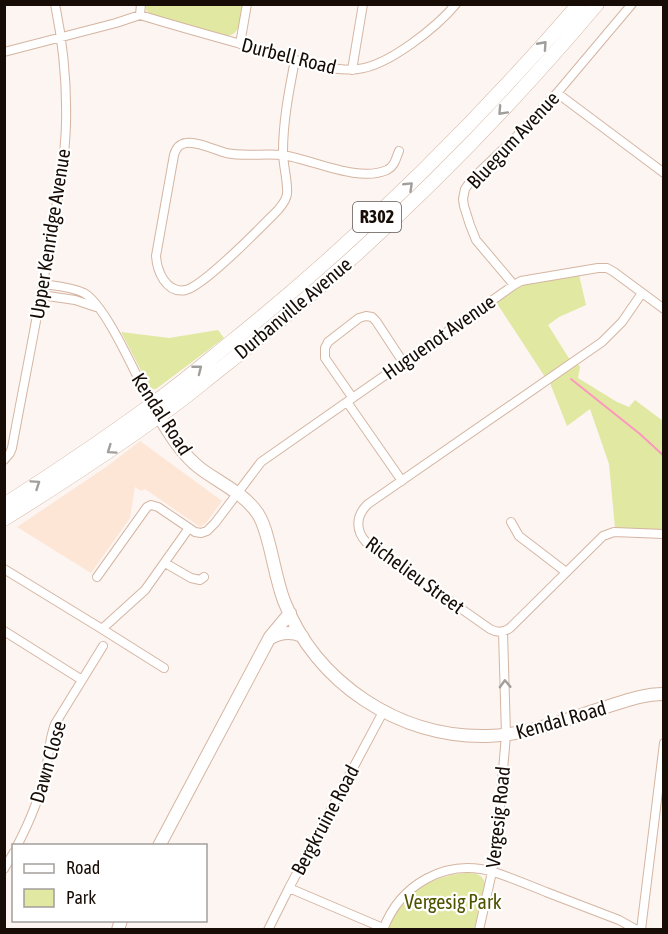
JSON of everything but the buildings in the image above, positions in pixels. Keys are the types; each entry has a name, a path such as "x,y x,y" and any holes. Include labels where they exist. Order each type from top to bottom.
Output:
{"main road":[{"name":"Durbanville Avenue","path":"4,505 155,411 330,259 384,210 471,123 579,4"},
{"name":"Durbanville Avenue","path":"4,519 59,485 155,411 277,324 315,291 395,219 504,110 597,4"}],"street":[{"name":"Upper Kenridge Avenue","path":"4,460 12,448 43,284 65,141 66,103 62,38 54,4"},
{"path":"4,52 140,15 141,4"},
{"path":"240,44 247,4"},
{"path":"352,70 363,4"},
{"name":"Durbell Road","path":"140,15 295,60 352,70 372,66 404,49 426,34 456,4"},
{"name":"Bluegum Avenue","path":"514,285 476,240 464,206 467,184 557,93 632,4"},
{"path":"295,60 285,115 283,155 287,195 283,204 220,265 194,286 184,290 166,284 158,270 156,256 174,155 178,147 184,143 192,142 241,155 283,155 339,170 362,173 386,170 395,162 399,151"},
{"path":"557,93 663,173"},
{"name":"Huguenot Avenue","path":"189,528 198,533 207,531 261,462 521,281 602,268 614,272 663,309"},
{"name":"Kendal Road","path":"43,284 81,292 89,297 104,315 155,411 179,446 194,463 251,505 261,518 284,599 302,636 318,659 339,681 367,702 407,723 446,733 474,736 506,735 547,726 636,698 663,694"},
{"name":"Richelieu Street","path":"503,632 490,629 363,538 358,525 361,512 368,504 595,348 615,330 642,293"},
{"path":"41,295 75,300 99,309"},
{"path":"402,481 350,400 324,351 328,342 359,318 366,316 374,319 403,362"},
{"path":"97,577 149,506 158,507 189,528 145,590 102,629"},
{"path":"511,522 519,536 566,572"},
{"path":"503,632 510,628 606,534 617,532 663,534"},
{"path":"165,563 191,578 200,580 204,577"},
{"path":"4,569 164,668"},
{"path":"160,844 268,639 284,599"},
{"path":"268,639 290,613"},
{"path":"4,631 82,680"},
{"name":"Vergesig Road","path":"479,930 497,841 506,735 503,632"},
{"path":"268,639 284,633 295,633 302,636"},
{"name":"Dawn Close","path":"18,844 40,794 54,728 103,646"},
{"name":"Bergkruine Road","path":"268,930 383,712"},
{"path":"289,888 383,929 394,907 418,883 452,870 467,869 492,872 619,920 639,930 659,813 663,743"},
{"path":"4,869 12,855"}],"shaded area":[{"path":"140,441 222,501 206,523 200,527 145,489 141,491 135,487 130,518 91,573 17,527 109,465"}],"green space":[{"path":"146,4 243,5 241,20 236,32 227,36 152,15 146,10"},
{"path":"579,275 586,305 559,317 548,325 570,360 545,377 496,302 527,284"},
{"path":"218,330 224,338 156,389 149,386 121,332 169,338"},
{"path":"578,364 580,367 578,378 629,407 635,400 663,421 663,530 615,528 609,464 590,409 567,426 550,383"},
{"name":"Vergesig Park","path":"465,873 480,875 485,883 474,929 388,930 400,906 408,897 428,883"}],"waterway":[{"path":"571,379 664,456"}]}
